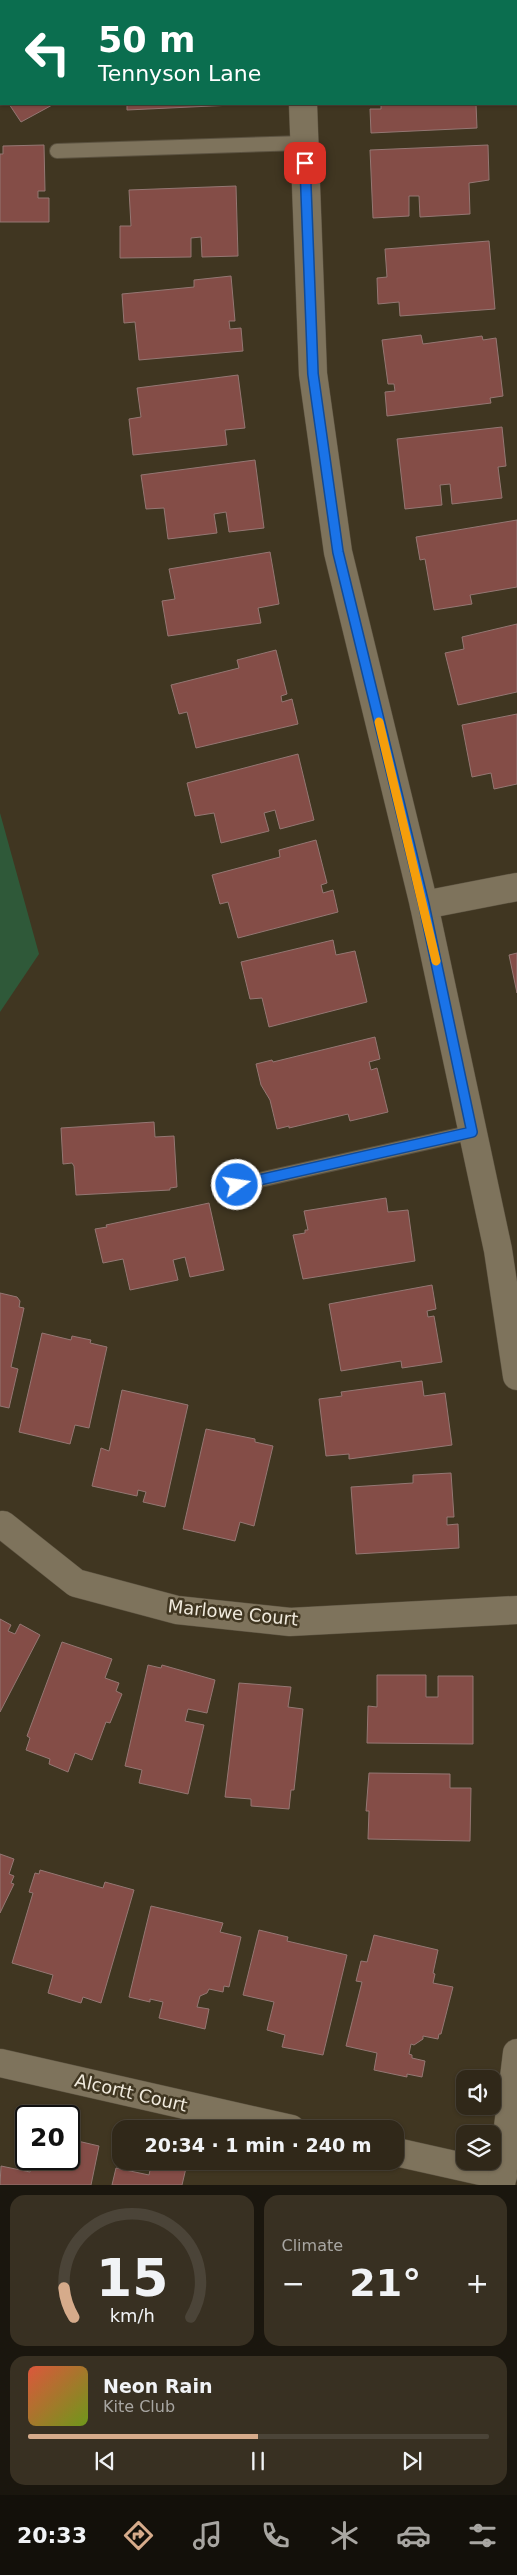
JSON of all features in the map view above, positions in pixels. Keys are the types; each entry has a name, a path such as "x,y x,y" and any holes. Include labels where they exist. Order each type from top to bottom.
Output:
{"street":[{"path":"303,105 313,374 338,552 424,905 498,1250 517,1376"},
{"path":"424,905 517,887"},
{"name":"Marlowe Court","path":"3,1525 76,1583 177,1610 290,1622 517,1610"},
{"path":"404,2154 502,2180 517,2053"},
{"name":"Alcortt Court","path":"0,2063 252,2120"}],"lane":[{"path":"57,151 304,143"},
{"path":"237,1185 472,1132"}],"green space":[{"path":"0,813 39,954 0,1012"}],"building":[{"path":"10,105 52,105 21,122"},
{"path":"127,105 233,105 127,110"},
{"path":"381,105 476,105 477,128 371,133 370,109 381,109"},
{"path":"44,145 45,191 38,191 38,198 49,198 49,222 0,222 0,154 3,154 3,146"},
{"path":"488,145 489,180 469,183 470,214 420,217 419,196 409,196 409,216 373,218 370,150"},
{"path":"236,186 238,256 202,257 201,237 191,238 191,257 120,258 120,226 131,226 129,190"},
{"path":"489,241 495,309 400,316 399,302 378,304 377,278 387,277 385,249"},
{"path":"231,276 235,321 229,321 230,329 241,328 243,351 139,360 135,322 124,323 122,294 194,287 194,280"},
{"path":"421,335 423,344 482,336 483,340 496,338 503,396 490,398 491,403 387,416 385,392 395,391 394,384 388,384 382,340"},
{"path":"238,375 245,428 225,430 227,445 133,455 129,419 141,417 137,388"},
{"path":"502,427 506,466 498,467 502,498 452,504 450,484 440,485 442,505 405,509 397,439"},
{"path":"255,460 264,528 229,532 226,512 214,514 217,533 168,539 164,508 146,509 141,475"},
{"path":"517,520 517,587 470,595 472,604 434,610 425,559 420,560 416,537"},
{"path":"270,552 279,604 258,608 261,623 168,636 162,601 175,599 169,569"},
{"path":"517,624 517,692 458,705 445,653 464,649 462,637"},
{"path":"276,650 287,694 281,696 282,702 292,699 298,724 196,748 187,712 179,714 171,685 239,668 237,660"},
{"path":"517,714 517,784 494,789 491,773 472,777 462,725"},
{"path":"298,754 314,820 280,829 275,810 264,813 269,831 221,843 214,813 195,816 187,783"},
{"path":"316,840 327,883 321,885 323,893 333,890 338,912 238,938 228,902 220,904 212,875 280,857 279,850"},
{"path":"333,940 336,955 355,951 367,1002 269,1027 262,998 250,999 241,962"},
{"path":"517,953 517,993 509,955"},
{"path":"375,1037 380,1059 369,1062 371,1070 377,1068 388,1112 350,1121 348,1114 289,1128 289,1126 277,1129 270,1100 261,1085 256,1064 272,1060 273,1062"},
{"path":"154,1122 155,1137 174,1136 177,1187 170,1188 170,1190 76,1195 74,1166 72,1163 63,1164 61,1128"},
{"path":"386,1198 388,1212 408,1210 415,1261 303,1279 293,1235 305,1233 305,1230 308,1230 304,1211"},
{"path":"209,1203 224,1270 190,1277 185,1257 173,1260 178,1280 130,1290 123,1259 103,1263 95,1229"},
{"path":"432,1285 436,1309 427,1311 428,1317 434,1316 442,1362 402,1368 401,1361 341,1371 329,1304"},
{"path":"0,1293 17,1297 20,1301 19,1307 24,1308 11,1367 18,1369 9,1408 0,1406"},
{"path":"42,1333 71,1340 72,1336 91,1340 90,1343 107,1347 89,1428 75,1425 70,1444 19,1432"},
{"path":"422,1381 424,1396 445,1393 452,1445 349,1459 349,1454 326,1456 319,1399 342,1396 341,1392"},
{"path":"122,1390 188,1405 165,1507 143,1502 146,1492 138,1490 137,1496 92,1486 101,1448 109,1451"},
{"path":"206,1429 255,1439 255,1442 273,1446 254,1526 240,1522 235,1541 183,1529"},
{"path":"451,1473 454,1517 447,1517 447,1525 458,1524 459,1548 356,1554 351,1487 413,1483 413,1475"},
{"path":"0,1619 11,1625 8,1631 15,1634 20,1624 40,1635 0,1712"},
{"path":"62,1642 112,1659 105,1678 119,1683 116,1691 122,1694 110,1723 106,1722 92,1760 75,1753 68,1772 49,1764 50,1759 26,1750 30,1738 27,1736"},
{"path":"148,1665 161,1668 162,1665 215,1680 207,1713 188,1709 185,1721 204,1725 188,1794 139,1783 142,1770 125,1766"},
{"path":"377,1675 426,1675 426,1697 438,1697 438,1676 473,1676 473,1744 367,1743 368,1706 377,1707"},
{"path":"239,1683 291,1687 288,1707 303,1709 294,1790 291,1790 289,1809 251,1806 251,1799 225,1797"},
{"path":"369,1773 450,1774 450,1788 471,1788 470,1841 368,1839 369,1811 366,1811"},
{"path":"0,1854 14,1859 9,1874 14,1876 11,1883 14,1884 0,1913"},
{"path":"40,1870 103,1888 105,1882 134,1890 101,2003 83,1997 81,2003 48,1993 53,1975 12,1963 33,1893 29,1892 35,1873 39,1874"},
{"path":"151,1906 223,1923 220,1932 241,1937 229,1987 224,1986 223,1992 209,1989 207,1993 200,1996 197,2007 209,2009 205,2029 159,2018 163,2002 150,1999 150,2002 129,1997"},
{"path":"259,1930 288,1937 287,1941 347,1955 323,2055 282,2047 285,2035 267,2030 274,2002 243,1995"},
{"path":"374,1935 438,1950 433,1983 453,1987 438,2039 423,2036 423,2039 414,2045 411,2044 409,2054 412,2055 412,2058 425,2061 422,2077 407,2074 407,2077 374,2070 377,2053 346,2046 362,1982 356,1981 361,1961 367,1962"},
{"path":"80,2142 99,2146 91,2185 0,2185 1,2166 30,2172 31,2170 80,2170"},
{"path":"116,2170 149,2175 150,2170 186,2170 182,2185 112,2185"}],"slow traffic":[{"path":"379,722 436,961"}],"route":[{"path":"237,1185 472,1132 424,905 338,552 313,374 305,163"}]}
